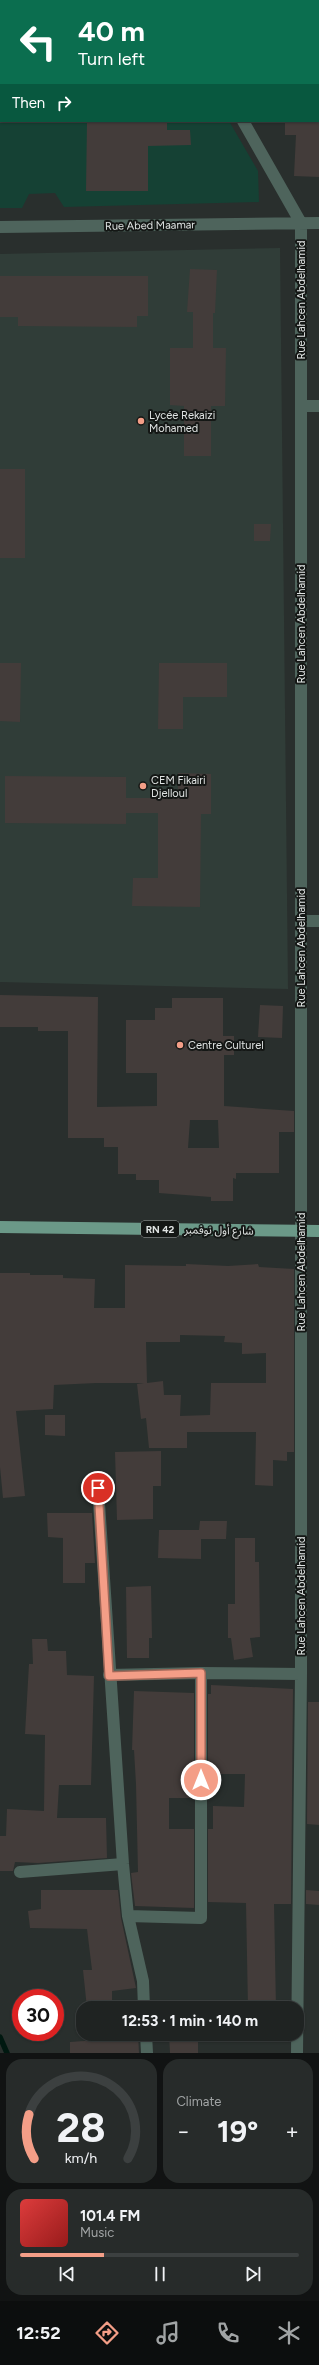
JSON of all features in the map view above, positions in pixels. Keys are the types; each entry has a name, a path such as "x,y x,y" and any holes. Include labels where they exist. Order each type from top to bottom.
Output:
{"main road":[{"name":"شارع أول نوفمبر","path":"0,1227 319,1231"}],"street":[{"path":"244,122 301,223 319,223"},
{"name":"Rue Abed Maamar","path":"0,227 301,223"},
{"name":"Rue Lahcen Abdelhamid","path":"297,2053 301,1674 301,223"},
{"path":"301,406 319,406"},
{"path":"301,921 319,921"},
{"path":"98,1488 109,1676 123,1864 128,1916 143,1981 144,2001"},
{"path":"128,1916 201,1918 201,1673"},
{"path":"109,1676 201,1673 301,1674"},
{"path":"20,1872 123,1864"},
{"path":"146,2041 147,2053"}],"shaded area":[{"path":"280,248 288,989 0,982 0,254"}],"green space":[{"path":"0,122 230,122 258,171 259,202 64,207 55,193 29,194 22,208 0,208"}],"building":[{"path":"87,122 167,122 167,130 190,130 191,145 148,146 148,191 86,191"},
{"path":"285,122 319,122 319,177 294,176 296,135 285,135"},
{"path":"190,269 217,270 215,313 213,313 213,348 226,348 225,406 211,406 211,456 184,456 184,406 170,405 170,348 193,348 193,312 187,312"},
{"path":"0,276 148,276 148,316 137,316 137,327 18,326 18,317 0,317"},
{"path":"0,469 25,469 25,558 0,558"},
{"path":"254,524 271,524 270,541 254,541"},
{"path":"0,663 21,663 20,722 0,721"},
{"path":"159,663 227,663 227,697 183,697 183,729 158,729"},
{"path":"178,773 211,774 211,814 201,814 200,907 132,906 133,878 158,878 158,813 126,813 126,824 5,823 5,776 126,777 126,798 178,798"},
{"path":"0,995 98,997 97,1107 157,1106 157,1073 126,1073 126,1020 155,1020 155,1008 172,1008 172,998 223,998 223,1036 234,1036 234,1055 224,1055 224,1106 294,1111 294,1132 279,1132 279,1173 236,1173 236,1179 233,1178 233,1201 211,1201 211,1197 159,1193 159,1180 136,1180 136,1174 118,1174 118,1147 104,1147 104,1138 68,1138 68,1031 38,1031 38,1027 0,1027","holes":["190,1120 218,1120 219,1148 188,1148"]},
{"path":"260,1005 283,1006 282,1038 258,1037"},
{"path":"186,1264 228,1266 258,1264 259,1267 294,1269 294,1452 287,1452 287,1461 273,1460 273,1486 255,1485 256,1432 187,1432 187,1448 149,1448 146,1418 141,1419 137,1384 144,1383 96,1383 54,1385 53,1409 16,1411 25,1496 3,1498 0,1467 0,1273 63,1275 63,1278 95,1279 94,1308 125,1308 125,1265 186,1266","holes":["180,1335 225,1336 224,1342 242,1343 242,1354 266,1353 266,1383 211,1383 210,1415 180,1416 181,1395 164,1395 163,1381 147,1383 146,1342 180,1342"]},
{"path":"45,1415 65,1415 65,1436 45,1435"},
{"path":"161,1451 161,1486 153,1486 153,1519 117,1520 115,1452"},
{"path":"47,1513 92,1513 95,1563 85,1563 85,1583 63,1583 63,1538 48,1537"},
{"path":"200,1521 227,1521 226,1539 201,1539 201,1559 158,1558 159,1530 199,1530"},
{"path":"235,1538 255,1538 255,1562 259,1562 260,1637 250,1638 253,1657 234,1660 231,1638 228,1638 228,1604 235,1604"},
{"path":"151,1586 152,1638 149,1638 149,1658 127,1658 126,1587"},
{"path":"32,1639 47,1639 48,1651 66,1651 67,1675 94,1676 91,1785 59,1785 57,1818 106,1818 107,1858 38,1863 15,1862 13,1871 0,1871 0,1836 6,1836 7,1809 44,1811 45,1735 25,1734 29,1664 33,1664"},
{"path":"211,1685 293,1689 291,1904 274,1904 276,2001 248,2001 246,1903 208,1902 208,1829 213,1829 213,1806 244,1807 245,1774 208,1774 208,1694 211,1694"},
{"path":"134,1691 194,1693 194,1798 169,1798 169,1829 194,1829 194,1908 135,1906 131,1873 138,1872 136,1784 134,1750 132,1750"},
{"path":"308,1702 319,1702 319,1825 307,1824"},
{"path":"41,1890 118,1890 121,1918 136,1988 112,1991 112,2001 86,2001 83,1970 92,1970 87,1929 30,1928 28,1911 41,1909"},
{"path":"306,1890 319,1891 319,1905 306,1904"},
{"path":"169,2000 197,2000 197,2001"},
{"path":"138,2041 139,2053 70,2053 70,2042"},
{"path":"169,2041 198,2041 198,2053 170,2053"},
{"path":"248,2041 276,2041 276,2042"}],"waterway":[{"path":"0,2037 7,2053"}],"place":[{"name":"Lycée Rekaizi Mohamed","path":"141,421"},
{"name":"CEM Fikairi Djelloul","path":"143,786"},
{"name":"Centre Culturel","path":"180,1045"}],"route":[{"path":"98,1488 109,1676 201,1673 201,1780"}]}
